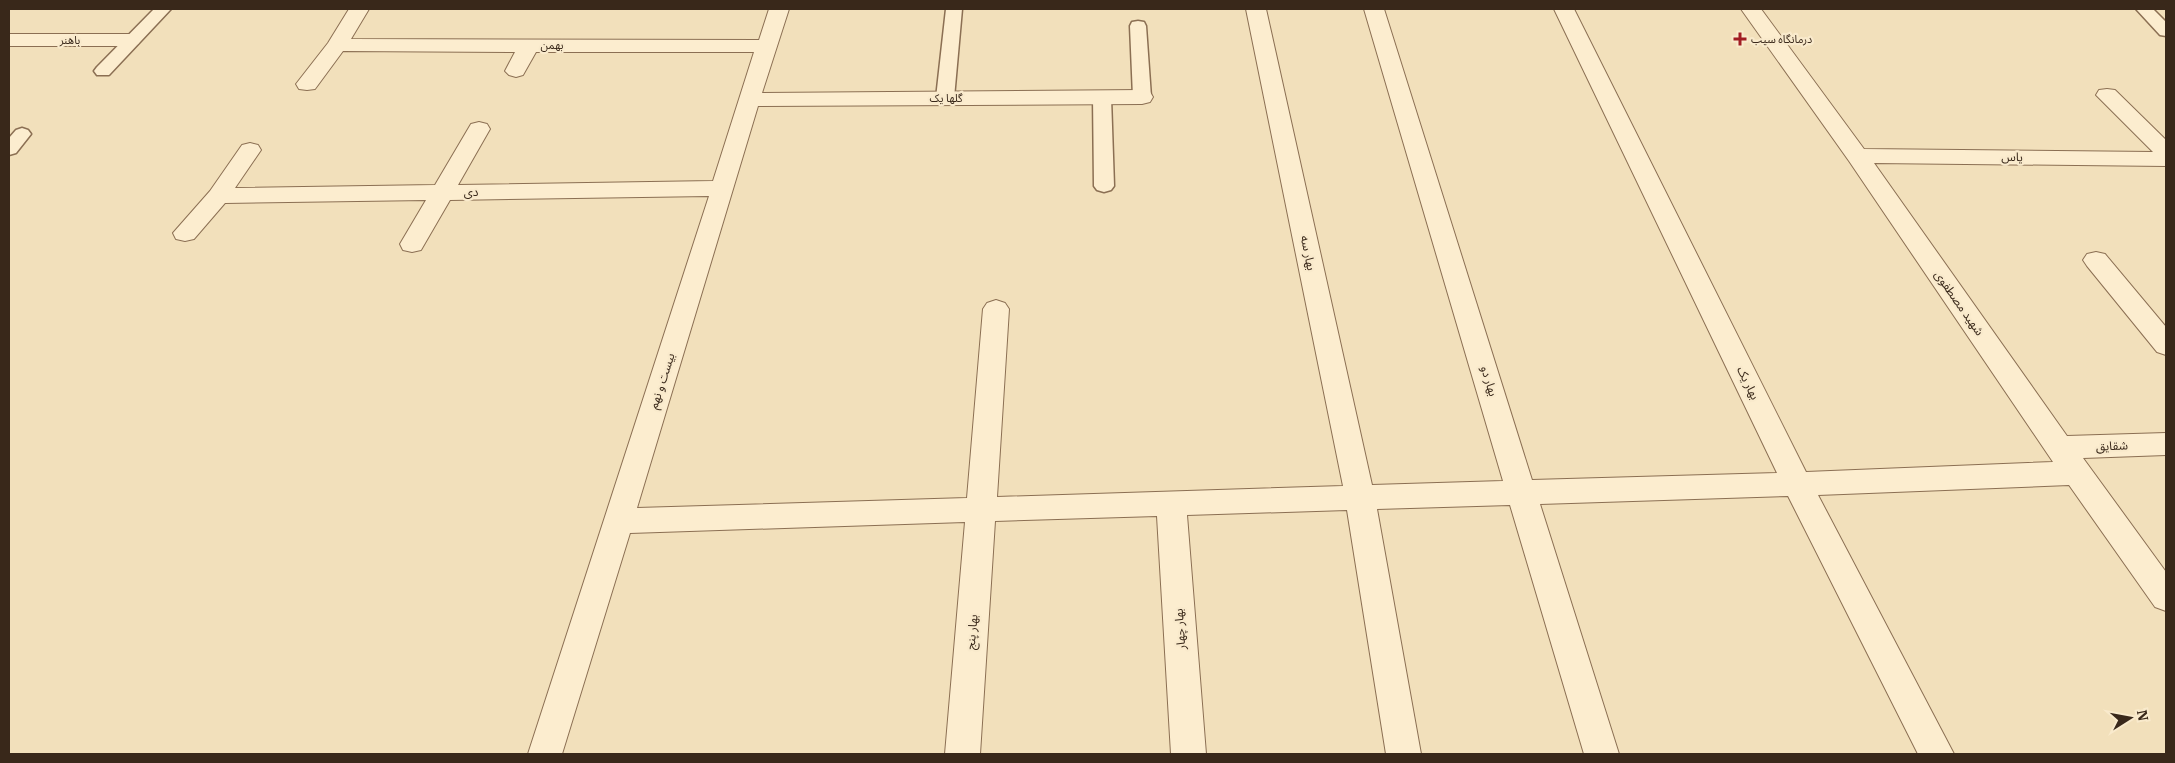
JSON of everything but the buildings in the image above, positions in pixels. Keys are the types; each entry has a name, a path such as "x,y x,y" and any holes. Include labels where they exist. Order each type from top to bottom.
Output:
{"street":[{"path":"307,84 337,44 359,9"},
{"name":"بیست و نهم","path":"545,754 779,9"},
{"name":"بهار سه","path":"1256,9 1360,498 1403,754"},
{"name":"بهار دو","path":"1374,9 1602,754"},
{"name":"بهار یک","path":"1564,9 1797,484 1936,754"},
{"name":"شهید مصطفوی","path":"1750,9 1857,156 2058,448 2166,597"},
{"name":"باهنر","path":"9,40 131,40"},
{"name":"بهمن","path":"337,44 768,46"},
{"path":"516,71 529,45"},
{"path":"2107,95 2166,152"},
{"name":"گلها یک","path":"749,100 1142,96"},
{"path":"412,244 479,129"},
{"path":"185,234 218,196 250,150"},
{"name":"یاس","path":"1857,156 2166,159"},
{"name":"دی","path":"218,196 723,188"},
{"path":"2096,260 2166,345"},
{"name":"بهار پنج","path":"962,754 996,309"},
{"name":"شقایق","path":"2058,448 2166,444"},
{"path":"617,521 1797,484 2077,473"},
{"name":"بهار چهار","path":"1172,504 1188,754"}],"lane":[{"path":"104,71 131,40 163,9"},
{"path":"945,98 954,9"},
{"path":"2144,9 2166,31"},
{"path":"1138,26 1142,96"},
{"path":"1102,97 1104,186"},
{"path":"9,149 22,134"}],"place":[{"name":"درمانگاه سیب","path":"1740,39"}]}
